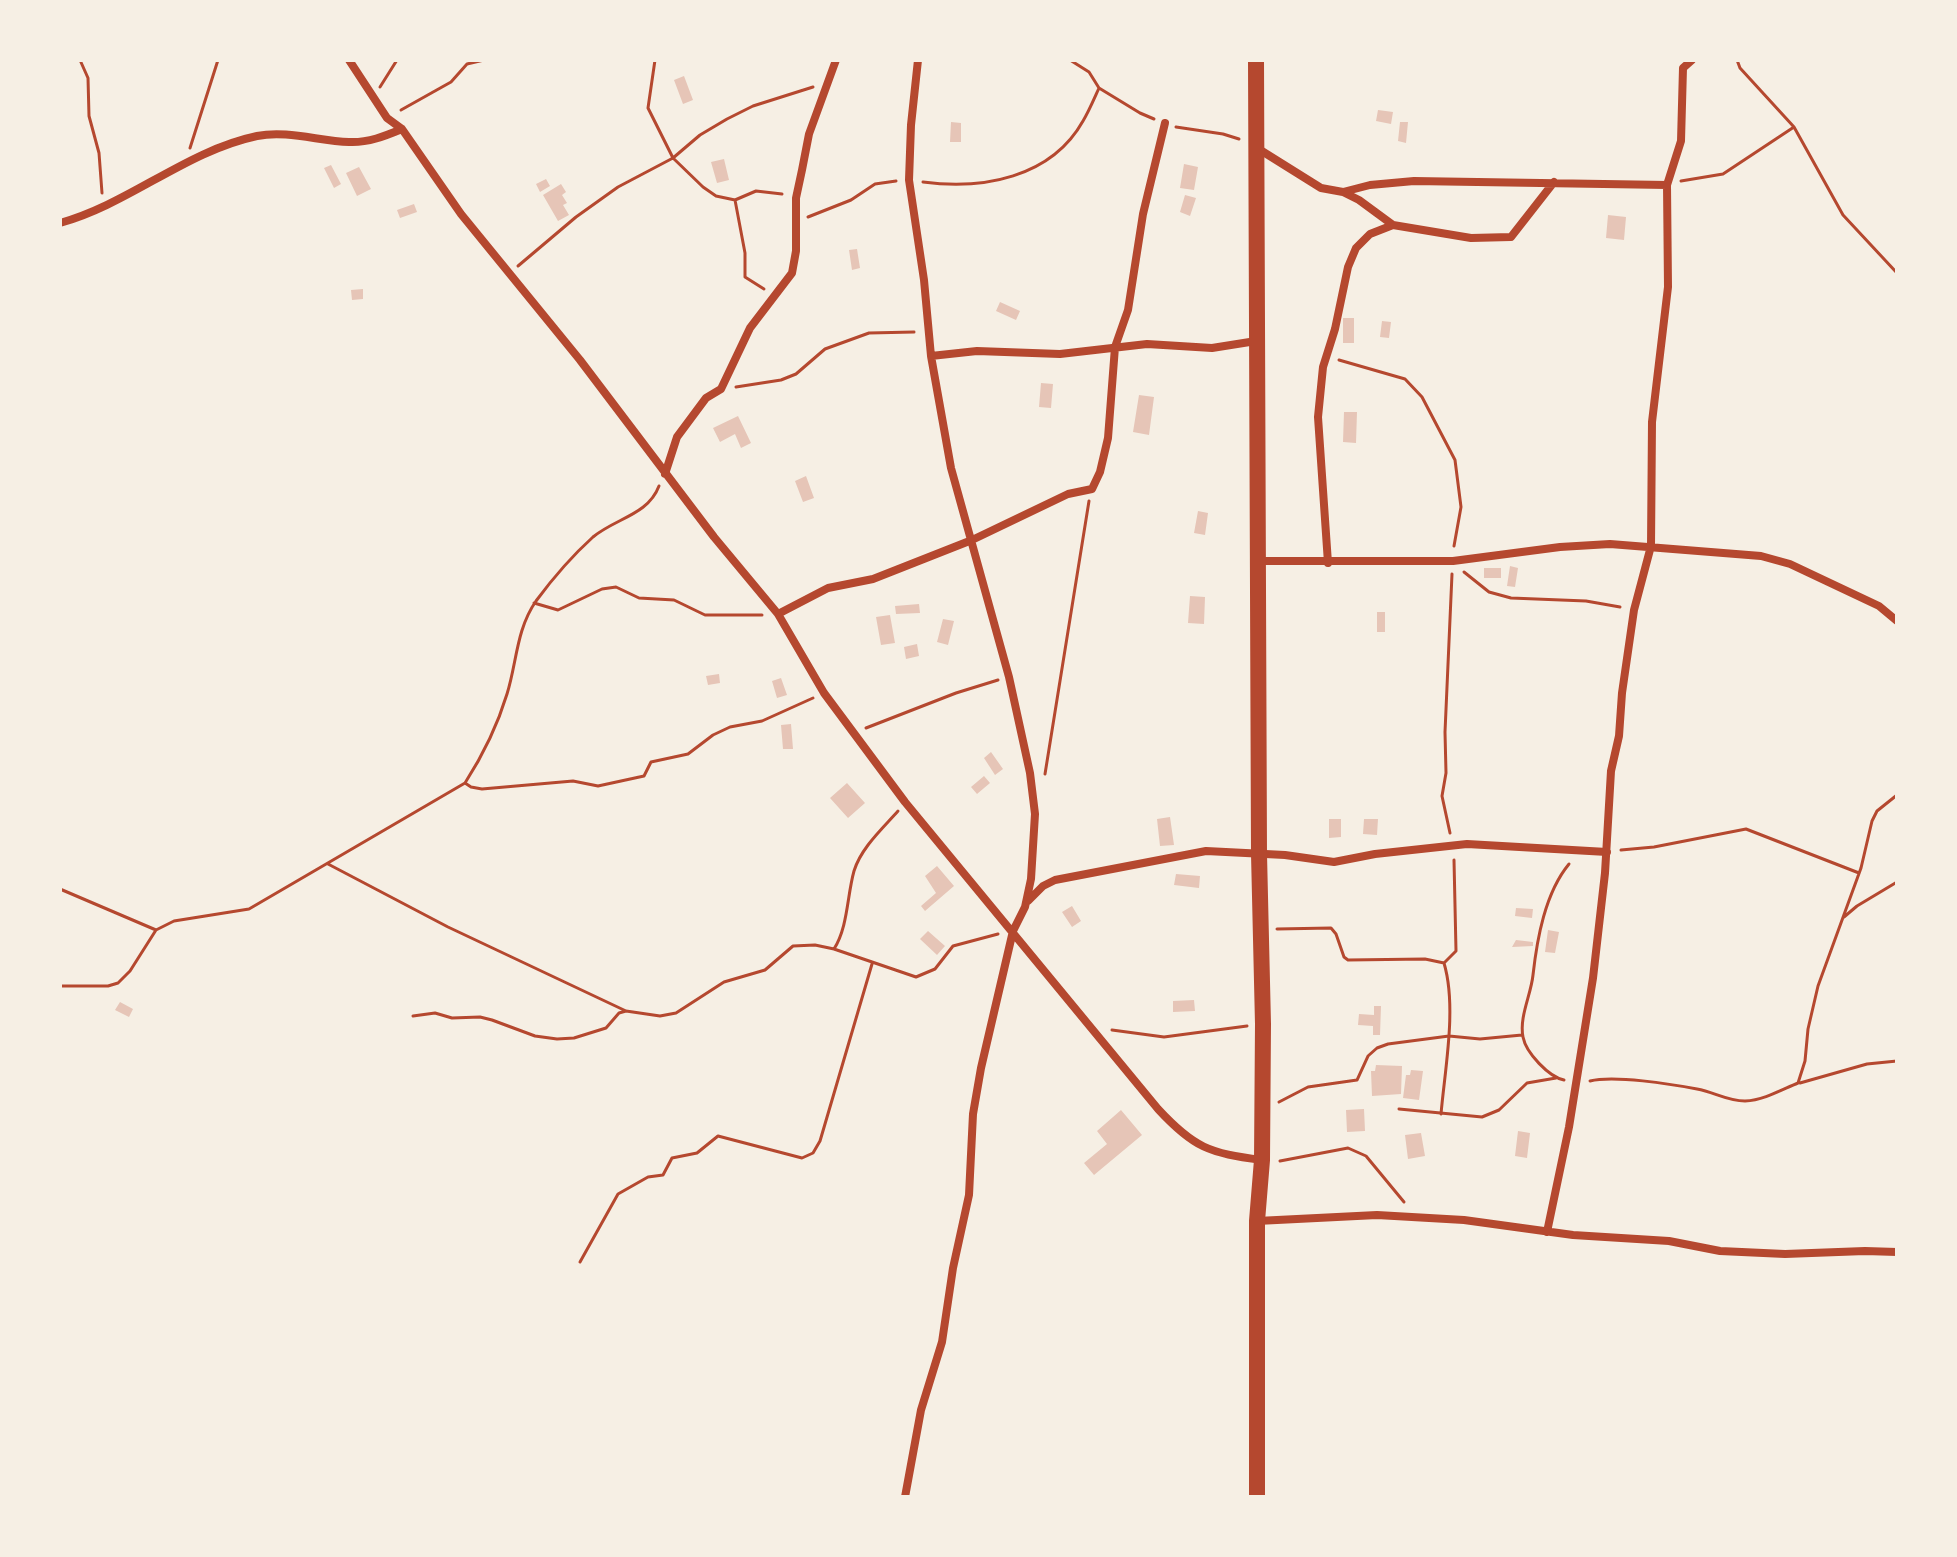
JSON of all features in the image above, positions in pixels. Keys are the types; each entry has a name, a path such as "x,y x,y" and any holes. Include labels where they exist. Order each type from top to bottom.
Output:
{"highway":[{"path":"1256,60 1259,854 1263,1024 1262,1160 1257,1221 1257,1497"}],"street":[{"path":"349,60 387,118 402,129 461,214 580,360 665,474 778,614 824,693 905,802 1095,1031 1181,1134 1220,1154 1262,1160"},
{"path":"665,474 677,437 706,398 721,389 750,328 792,273 796,251 796,198 809,134 836,60"},
{"path":"905,1497 921,1410 942,1342 953,1268 969,1195 976,1099 1013,931 1026,903 1031,879 1035,814 1030,773 1009,677 951,468 931,356 909,180 918,60"},
{"path":"1547,1232 1593,978 1607,852 1611,771 1619,736 1634,610 1651,546 1652,422 1668,287 1667,185 1681,141 1683,68 1692,60"},
{"path":"778,614 828,588 873,579 972,540 1068,494 1092,489 1100,472 1108,438 1115,347 1128,310 1143,214 1165,123"},
{"path":"60,223 102,208 223,146 257,136 284,135 351,142 378,138 402,129"},
{"path":"1257,148 1321,188 1343,192 1359,200 1393,225 1471,238 1511,237 1554,182"},
{"path":"1343,192 1370,185 1414,181 1667,185"},
{"path":"1328,563 1319,396 1348,267 1356,248 1370,234 1393,225"},
{"path":"931,356 977,351 1060,354 1147,344 1212,348 1256,341"},
{"path":"1257,561 1453,561 1610,544 1761,556 1790,564 1879,606 1897,621"},
{"path":"1026,903 1043,886 1055,880 1206,851 1285,855 1334,862 1451,846 1493,845 1607,852"},
{"path":"1257,1221 1377,1215 1464,1220 1547,1232 1669,1241 1720,1251 1785,1254 1897,1252"}],"path":[{"path":"80,60 88,78 89,116 99,153 102,208"},
{"path":"183,165 218,60"},
{"path":"374,97 397,60"},
{"path":"387,118 451,82 467,64 484,60"},
{"path":"655,60 648,108 673,158 716,196 735,200 756,191 796,198"},
{"path":"1070,60 1089,72 1099,88 1140,113 1186,129 1223,134 1257,148"},
{"path":"1737,60 1740,68 1794,127 1843,215 1897,273"},
{"path":"509,273 576,217 618,187 673,158 700,135 753,106 828,83"},
{"path":"797,220 834,208 875,184 909,180 954,186 988,183 1033,168 1062,147 1082,124 1099,88"},
{"path":"1667,185 1723,174 1794,127"},
{"path":"735,200 745,253 745,277 763,288 768,305"},
{"path":"721,389 781,380 796,374 825,349 869,333 930,331"},
{"path":"1327,355 1351,365 1385,371 1405,379 1422,397 1455,460 1461,507 1453,561 1446,773 1442,796 1456,892 1456,951 1444,963"},
{"path":"60,986 108,986 118,983 130,971 156,930 174,921 249,909 465,783 487,748 508,692 520,630 534,603 574,554 597,534 645,508 655,497 665,474"},
{"path":"1044,778 1092,489"},
{"path":"1453,561 1489,592 1529,601 1586,601 1634,610"},
{"path":"534,603 558,610 602,589 616,587 639,598 674,600 705,615 778,614"},
{"path":"853,733 956,693 1009,677"},
{"path":"465,783 482,789 573,781 598,786 644,776 651,762 688,754 713,735 730,727 762,721 824,693"},
{"path":"1798,1083 1805,1061 1808,1029 1818,986 1859,873 1872,821 1877,811 1897,795"},
{"path":"834,949 861,855 905,802"},
{"path":"1607,852 1654,847 1746,829 1859,873"},
{"path":"1556,1078 1525,1045 1522,1035 1533,961 1547,906 1567,866 1584,851"},
{"path":"328,864 448,927 626,1011 660,1016 676,1013 724,982 765,970 793,946 815,945 834,949 916,977 935,969 953,946 1013,931"},
{"path":"1843,917 1897,882"},
{"path":"60,889 156,930"},
{"path":"1260,929 1331,928 1348,960 1425,959 1444,963"},
{"path":"1441,1114 1449,1036 1449,995 1444,963"},
{"path":"580,1262 618,1194 648,1177 663,1175 672,1158 697,1153 718,1136 802,1158 813,1153 820,1141 842,1072 872,964"},
{"path":"413,1016 435,1013 452,1018 480,1017 535,1036 557,1039 596,1033 626,1011"},
{"path":"1095,1031 1114,1030 1164,1037 1263,1024"},
{"path":"1263,1113 1291,1094 1308,1087 1357,1080 1368,1056 1377,1048 1449,1036 1480,1039 1522,1035"},
{"path":"1399,1109 1490,1115 1527,1083 1556,1078 1575,1084 1611,1079 1697,1089 1719,1098 1744,1101 1769,1096 1798,1083 1867,1064 1897,1061"},
{"path":"1262,1160 1306,1158 1348,1148 1366,1156 1415,1219"}],"building":[{"path":"684,76 693,100 683,104 674,80"},
{"path":"1378,110 1393,112 1391,124 1376,121"},
{"path":"951,122 961,123 961,142 950,142"},
{"path":"1400,122 1408,122 1406,143 1398,141"},
{"path":"724,159 729,180 717,183 711,162"},
{"path":"1184,164 1198,167 1194,190 1180,188"},
{"path":"331,165 341,184 334,188 324,168"},
{"path":"359,167 371,189 357,196 346,173"},
{"path":"546,179 550,186 540,192 536,184"},
{"path":"561,184 566,192 562,195 567,203 563,205 569,215 558,221 543,195"},
{"path":"1185,195 1196,198 1190,216 1180,212"},
{"path":"414,204 417,212 400,218 397,210"},
{"path":"1608,215 1626,217 1624,240 1606,238"},
{"path":"857,249 860,268 852,270 849,250"},
{"path":"363,289 363,299 352,300 351,290"},
{"path":"1000,302 1020,311 1016,320 996,311"},
{"path":"1343,318 1354,318 1354,343 1343,343"},
{"path":"1382,321 1391,322 1389,338 1380,337"},
{"path":"1041,383 1053,384 1051,408 1039,407"},
{"path":"1139,395 1154,397 1149,435 1133,432"},
{"path":"1344,412 1357,412 1356,443 1343,442"},
{"path":"738,416 751,443 741,448 735,434 720,442 713,428"},
{"path":"806,476 814,498 803,502 795,481"},
{"path":"1198,511 1208,513 1205,535 1194,533"},
{"path":"1510,566 1518,568 1515,587 1507,586"},
{"path":"1484,568 1501,568 1501,578 1484,578"},
{"path":"1190,596 1205,597 1204,624 1188,623"},
{"path":"919,604 920,613 896,614 895,606"},
{"path":"1377,612 1385,612 1385,632 1377,632"},
{"path":"890,615 895,643 881,645 876,617"},
{"path":"943,619 954,621 948,645 937,642"},
{"path":"917,644 919,656 906,659 904,647"},
{"path":"719,674 720,683 708,685 706,676"},
{"path":"781,678 787,695 777,698 772,681"},
{"path":"791,724 793,749 783,749 781,725"},
{"path":"991,752 1003,769 995,775 984,758"},
{"path":"984,776 990,783 977,794 971,787"},
{"path":"847,783 865,803 848,818 830,798"},
{"path":"1170,817 1174,845 1160,846 1157,819"},
{"path":"1329,819 1341,819 1341,837 1329,838"},
{"path":"1364,819 1378,819 1377,835 1363,834"},
{"path":"937,866 954,886 925,911 921,906 936,893 925,876"},
{"path":"1176,874 1200,876 1199,888 1174,885"},
{"path":"1072,906 1081,921 1072,927 1062,912"},
{"path":"1516,908 1533,909 1532,918 1515,916"},
{"path":"1548,930 1559,932 1555,953 1545,952"},
{"path":"928,931 945,946 937,955 920,939"},
{"path":"1516,940 1533,942 1533,946 1512,947"},
{"path":"1194,1000 1195,1011 1173,1012 1173,1001"},
{"path":"120,1002 133,1009 129,1017 115,1010"},
{"path":"1374,1006 1381,1006 1380,1035 1373,1035 1373,1026 1358,1025 1359,1014 1374,1015"},
{"path":"1376,1065 1402,1066 1401,1094 1372,1096 1371,1071 1375,1071"},
{"path":"1411,1070 1423,1071 1419,1100 1403,1098 1406,1075 1410,1075"},
{"path":"1364,1109 1365,1131 1347,1132 1346,1110"},
{"path":"1121,1110 1142,1135 1094,1175 1084,1163 1107,1144 1097,1131"},
{"path":"1518,1131 1530,1133 1527,1158 1515,1156"},
{"path":"1421,1133 1425,1156 1408,1159 1405,1135"}]}
